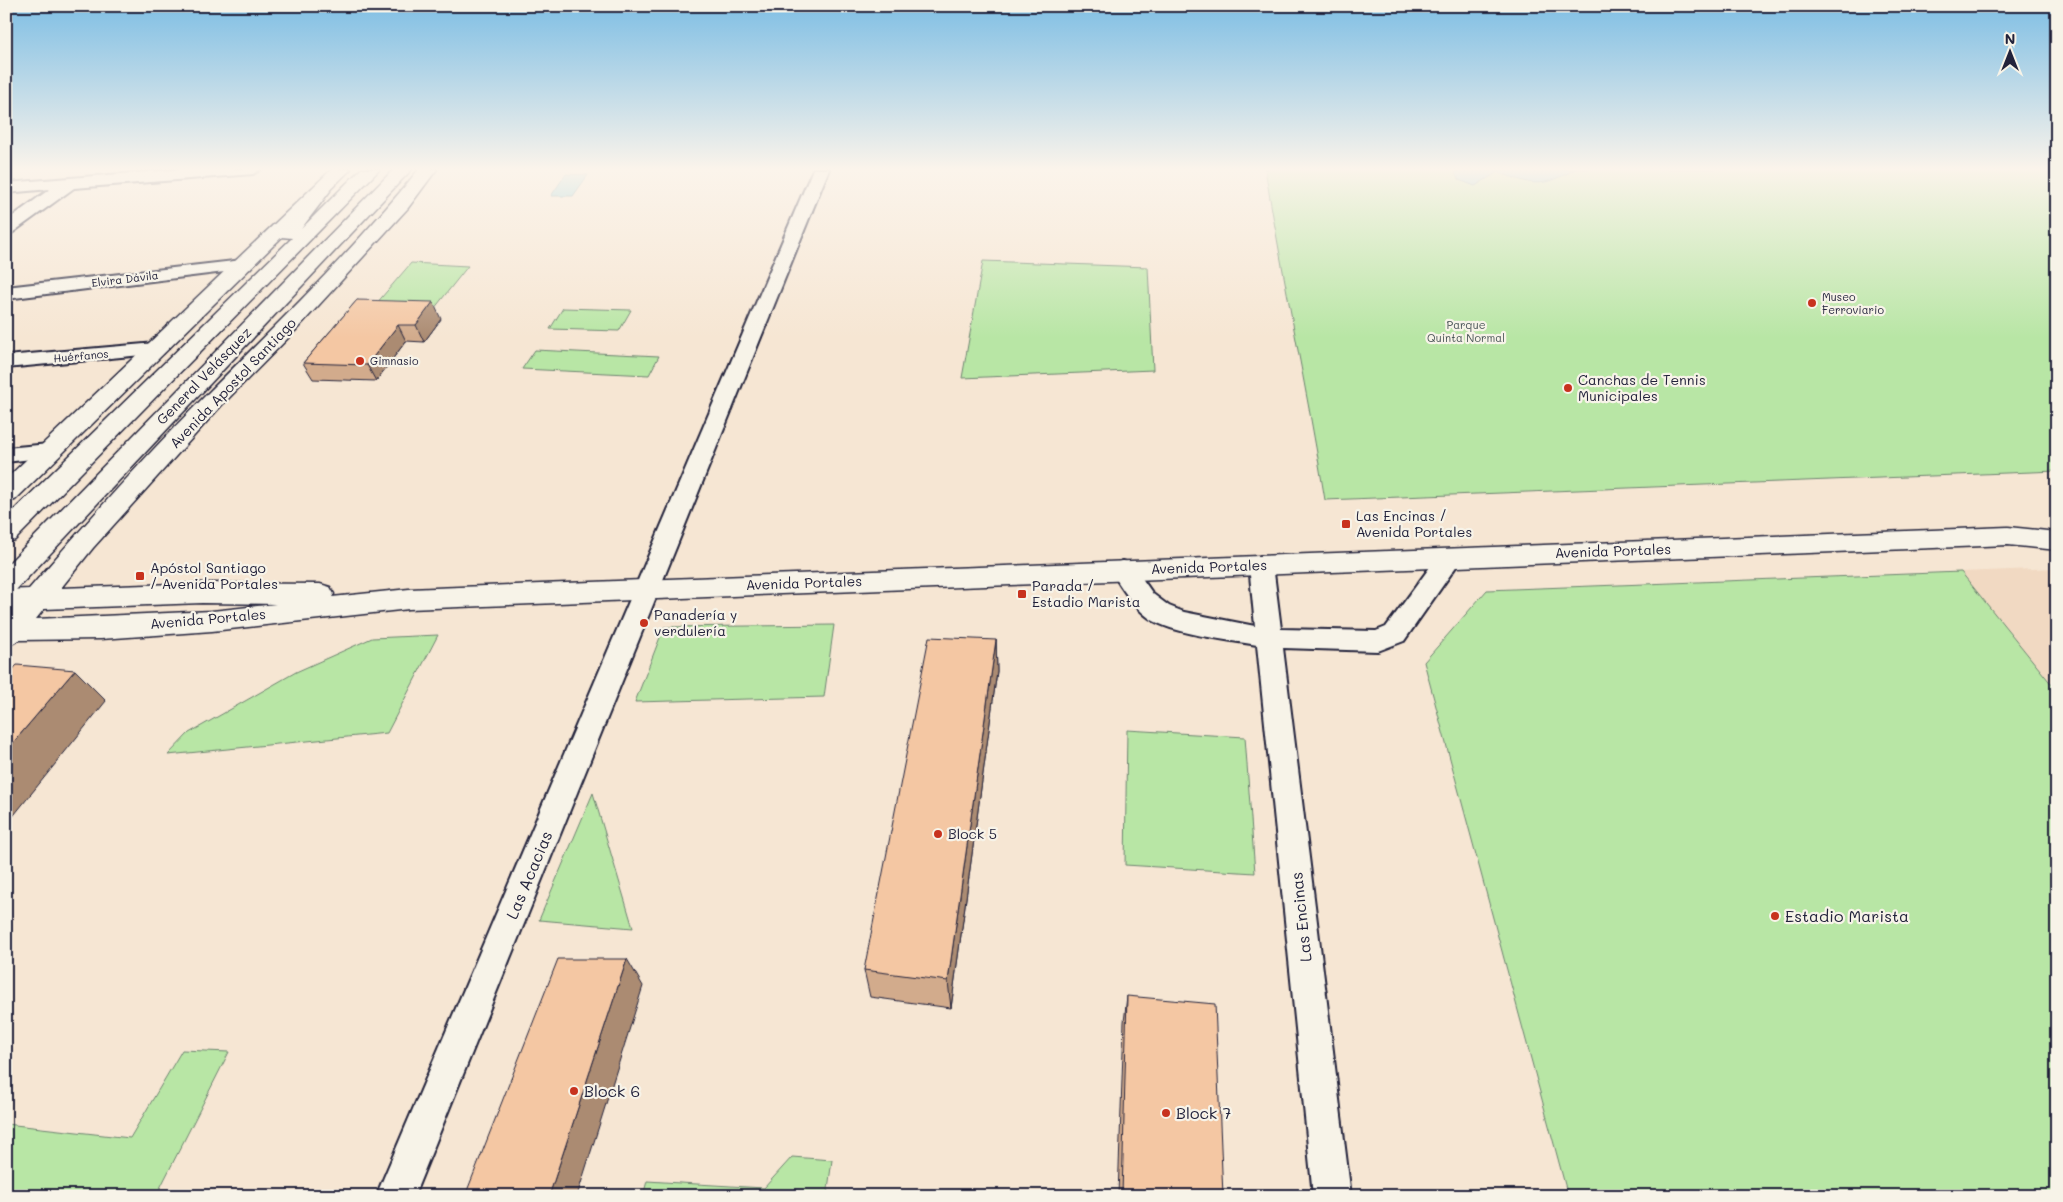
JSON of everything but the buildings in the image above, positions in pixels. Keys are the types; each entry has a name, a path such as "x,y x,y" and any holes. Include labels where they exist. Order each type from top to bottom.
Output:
{"main road":[{"path":"6,494 285,225"},
{"path":"241,300 296,225"},
{"name":"General Velásquez","path":"6,534 316,225"},
{"name":"General Velásquez","path":"18,595 119,463 351,225"},
{"path":"298,280 364,225"},
{"name":"Avenida Apostol Santiago","path":"18,595 125,496 213,401 289,326 382,225"},
{"name":"Avenida Portales","path":"2008,536 2020,530 2057,526"},
{"name":"Avenida Portales","path":"8,632 196,622 409,598 2008,536 2057,541"},
{"name":"Avenida Portales","path":"18,595 251,592 409,598"},
{"path":"8,632 18,595"}],"street":[{"name":"Las Acacias","path":"395,1196 798,225"},
{"name":"Elvira Dávila","path":"6,293 243,265"},
{"name":"Huérfanos","path":"6,362 156,350"},
{"path":"6,455 49,451"},
{"path":"1123,570 1144,600 1160,613 1180,621 1269,638 1368,642 1387,639 1395,634 1450,558"},
{"name":"Las Encinas","path":"1261,565 1332,1196"}],"shaded area":[{"path":"2057,568 2057,691 1961,572"}],"green space":[{"name":"Parque Quinta Normal","path":"1274,225 2057,225 2057,471 1325,500"},
{"path":"983,261 1148,267 1153,370 962,378"},
{"path":"411,263 468,266 430,314 370,311"},
{"path":"563,308 631,310 619,331 550,329"},
{"path":"535,350 659,356 649,375 522,369"},
{"name":"Estadio Marista","path":"1961,572 2057,691 2057,1196 1568,1196 1424,662 1487,590"},
{"path":"834,625 824,697 635,702 664,627"},
{"path":"438,635 387,733 168,755 189,733 296,672 372,638"},
{"path":"1127,730 1245,737 1255,873 1125,865"},
{"path":"593,793 633,928 539,920"},
{"path":"182,1050 229,1052 156,1196 6,1196 6,1124 130,1138"},
{"path":"792,1157 832,1160 827,1196 643,1196 647,1181 764,1188"}],"place":[{"name":"Museo Ferroviario","path":"1812,303"},
{"name":"Gimnasio","path":"360,361"},
{"name":"Canchas de Tennis Municipales","path":"1568,388"},
{"name":"Las Encinas / Avenida Portales","path":"1346,524"},
{"name":"Apóstol Santiago / Avenida Portales","path":"140,576"},
{"name":"Parada / Estadio Marista","path":"1022,594"},
{"name":"Panadería y verdulería","path":"644,623"},
{"name":"Block 5","path":"938,834"},
{"name":"Estadio Marista","path":"1775,916"},
{"name":"Block 6","path":"574,1091"},
{"name":"Block 7","path":"1166,1113"}]}
